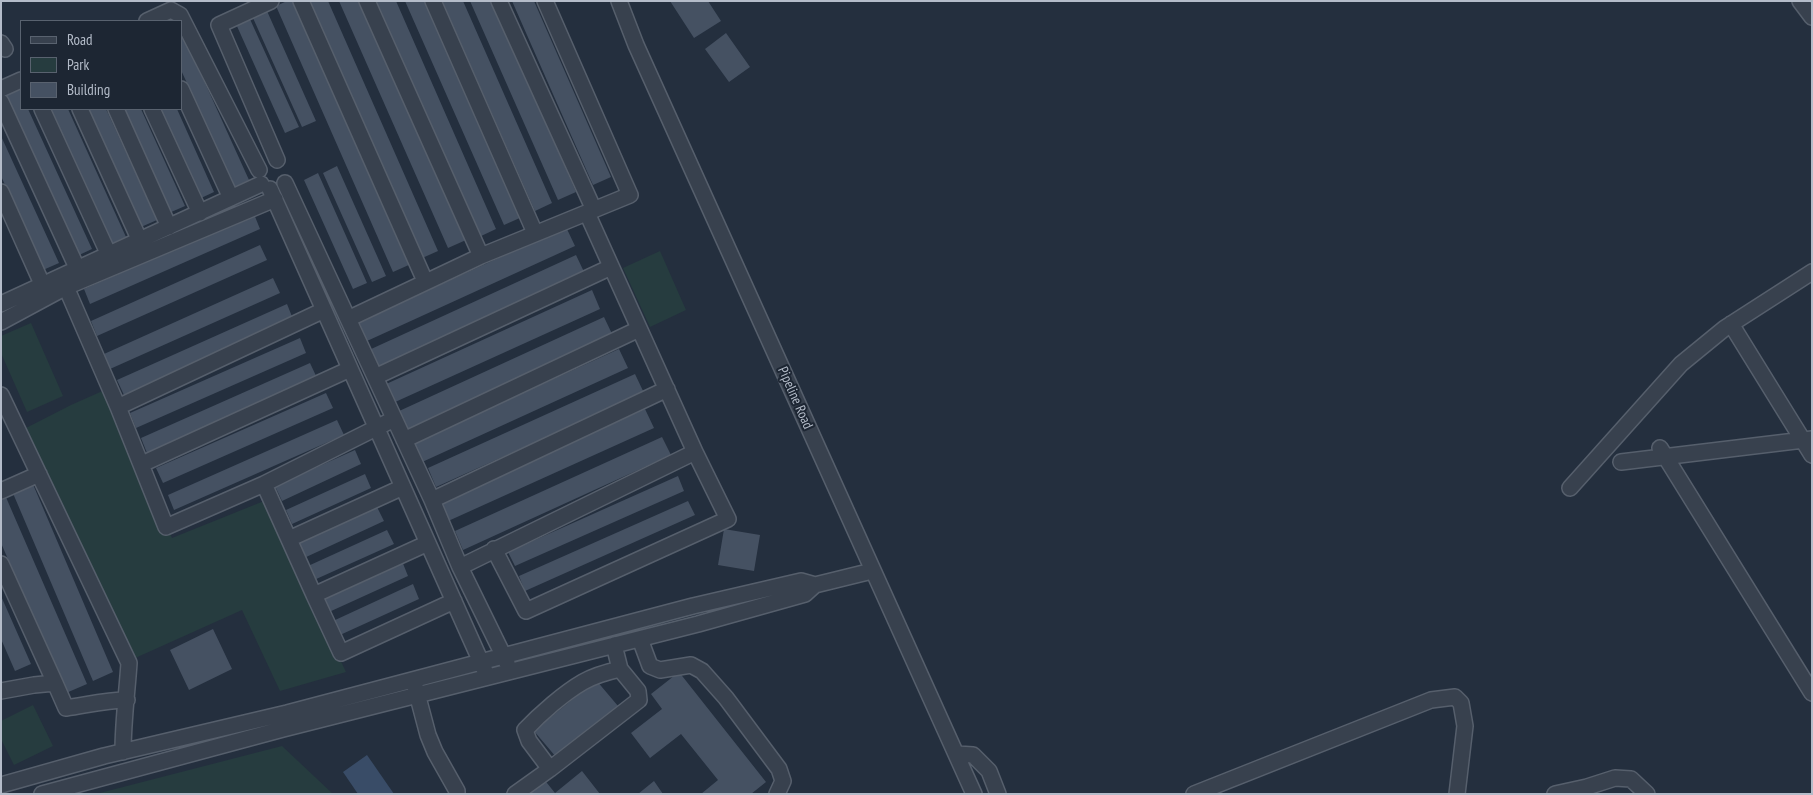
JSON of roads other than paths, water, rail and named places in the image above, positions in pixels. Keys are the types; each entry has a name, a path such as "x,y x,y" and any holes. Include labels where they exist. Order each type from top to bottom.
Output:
{"street":[{"path":"271,1 219,25 278,160"},
{"path":"301,1 425,281"},
{"path":"366,1 481,256"},
{"path":"433,1 535,233"},
{"path":"494,549 526,611 728,519 695,452 611,267 590,212 499,1"},
{"path":"348,319 481,256 630,195 544,1"},
{"name":"Pipeline Road","path":"619,1 640,54 974,794"},
{"path":"1800,1 1812,17"},
{"path":"151,20 171,10 180,15 266,186 324,310 487,678"},
{"path":"1,89 20,80"},
{"path":"182,91 231,198"},
{"path":"1,102 78,270"},
{"path":"42,110 109,255"},
{"path":"80,110 140,241"},
{"path":"116,110 169,227"},
{"path":"152,110 200,213"},
{"path":"1,304 231,198 266,186 281,187 285,183 288,172 283,162 278,160 266,162 266,186"},
{"path":"285,183 432,500 460,567 510,672"},
{"path":"1,322 266,186"},
{"path":"1,192 42,286"},
{"path":"375,378 611,267"},
{"path":"1570,488 1681,364 1731,324 1812,272"},
{"path":"66,288 142,464 166,526 264,484 394,419"},
{"path":"118,407 324,310"},
{"path":"1731,324 1807,439 1812,455"},
{"path":"404,440 639,329"},
{"path":"142,464 350,369"},
{"path":"432,500 667,389"},
{"path":"1,395 129,663 127,700 123,722 123,752"},
{"path":"1620,462 1663,452 1807,439"},
{"path":"460,567 695,452"},
{"path":"1663,452 1812,693"},
{"path":"1,491 39,474"},
{"path":"264,484 341,653 454,601"},
{"path":"289,540 403,487"},
{"path":"314,595 428,543"},
{"path":"1,564 66,708 85,706 109,700 127,700"},
{"path":"42,794 417,695 698,624 805,594 815,585 872,571"},
{"path":"1,785 123,752 414,680 693,606 801,581 815,585"},
{"path":"693,606 698,624"},
{"path":"640,639 650,666 660,670 691,665 702,672 726,698 779,770 783,781 777,794"},
{"path":"515,794 639,700 638,691 620,668 614,645"},
{"path":"550,769 529,741 526,730 536,718 583,682 620,668"},
{"path":"414,680 428,735 457,794"},
{"path":"1,691 34,685 55,684"},
{"path":"1194,794 1432,700 1455,697 1461,703 1464,726 1457,794"},
{"path":"957,754 973,755 989,772 998,794"},
{"path":"1555,794 1587,788 1614,778 1632,779 1643,792"}],"water":[{"path":"367,755 394,794 358,794 343,772"}]}
